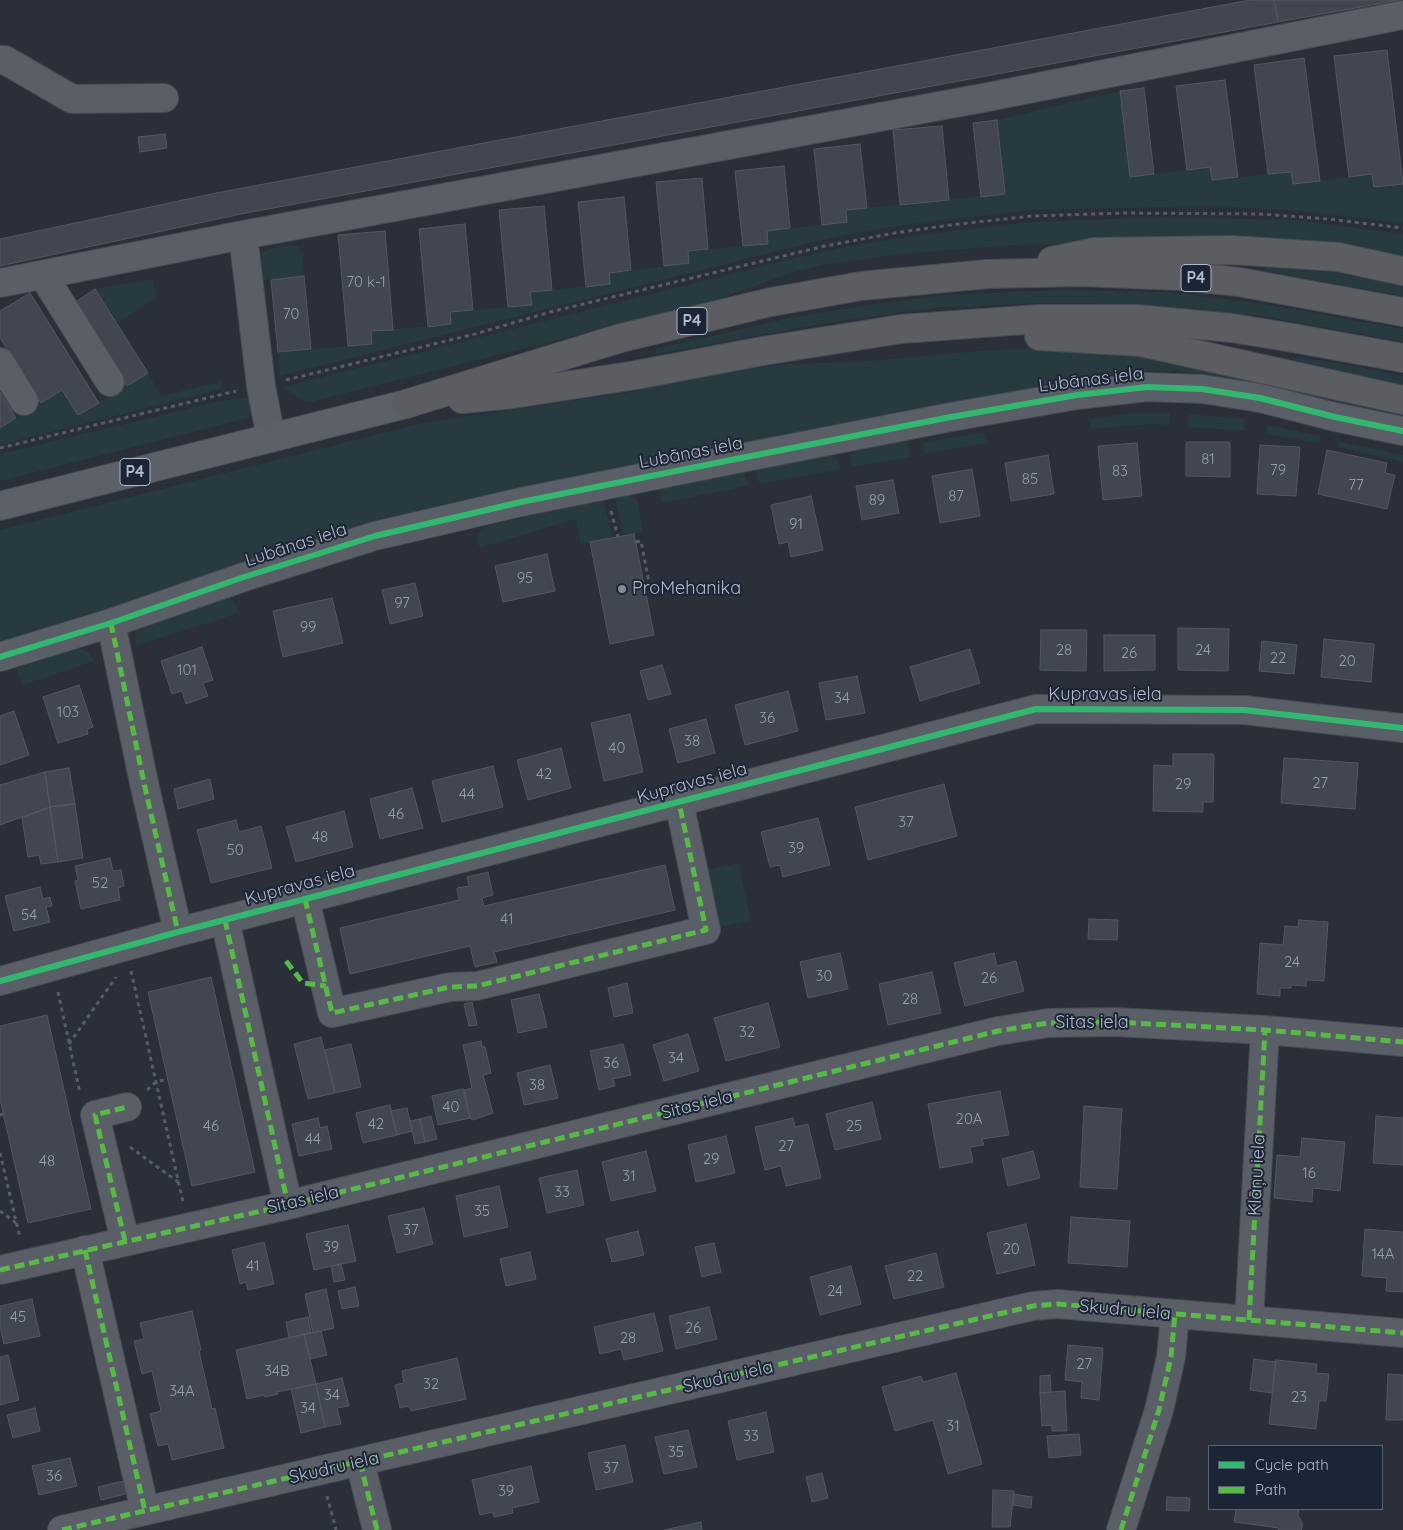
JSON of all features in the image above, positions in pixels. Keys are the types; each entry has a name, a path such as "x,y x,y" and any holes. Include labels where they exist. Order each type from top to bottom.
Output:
{"highway":[{"path":"987,274 1095,252 1232,250 1338,258 1403,271"},
{"name":"P4","path":"406,404 621,338 771,302 860,286 987,274 1081,272 1181,276 1239,282 1403,312"},
{"name":"P4","path":"406,404 522,393 901,329 1038,319 1137,319 1232,328 1403,358"},
{"path":"901,329 1141,342 1403,400"}],"main road":[{"name":"P4","path":"0,506 406,404"}],"street":[{"path":"0,284 243,235 978,99 1403,15"},
{"path":"0,60 5,60 72,99 164,98"},
{"path":"243,235 261,386 271,438"},
{"path":"43,275 110,382"},
{"path":"0,362 24,401"},
{"name":"Lubānas iela","path":"0,657 111,623 244,577 384,534 521,502 959,415 1077,395 1147,387 1202,389 1260,398 1403,431"},
{"path":"111,623 178,932"},
{"name":"Kupravas iela","path":"0,981 52,967 127,952 178,932 1036,709 1244,710 1403,728"},
{"path":"305,899 332,1013 450,987 477,986 706,930 679,802"},
{"path":"225,920 288,1205"},
{"name":"Sitas iela","path":"13,1267 288,1205 998,1031 1048,1023 1116,1022 1265,1030 1403,1042"},
{"name":"Klāņu iela","path":"1250,1320 1265,1030"},
{"path":"125,1241 96,1119 127,1107"},
{"path":"85,1250 145,1511"},
{"name":"Skudru iela","path":"62,1530 1033,1306 1058,1304 1403,1333"},
{"path":"1121,1530 1159,1410 1171,1357 1175,1314"},
{"path":"360,1462 377,1530"}],"path":[{"path":"636,542 641,541 650,588 664,585"},
{"path":"69,1044 127,952"},
{"path":"127,952 188,1227"},
{"path":"52,967 81,1099 96,1119 178,1182"},
{"path":"0,1154 16,1224 13,1267"},
{"path":"0,1211 16,1224"},
{"path":"321,1471 336,1530"}],"shaded area":[{"path":"1120,91 1130,177 1210,167 1212,180 1291,172 1293,184 1372,174 1374,187 1403,184 1403,223 1299,211 1213,206 1031,210 919,223 855,233 806,244 280,376 278,352 371,344 371,331 451,324 450,312 531,305 530,292 610,284 609,273 688,263 688,251 768,244 767,231 847,222 846,210 1005,194 997,120"},
{"path":"1163,217 1295,220 1403,234 1403,257 1192,244 1014,245 902,254 822,265 791,273 716,300 307,403 282,387 845,247 910,236 1031,222"},
{"path":"291,245 299,246 303,256 304,276 259,281 258,262 263,252"},
{"path":"1265,267 1332,272 1403,284 1403,296 1264,271"},
{"path":"153,279 156,298 117,323 95,289"},
{"path":"1059,290 1165,292 1260,303 1403,329 1403,342 1262,316 1090,303 1041,303 935,308 833,322 657,354 655,349 794,317 887,302 948,295"},
{"path":"1050,348 1158,355 1363,406 1403,414 1403,420 1252,384 1198,374 1175,371 1140,371 1102,375 782,435 623,470 501,492 371,524 0,643 0,530 422,423 624,393 707,376 783,364 857,362 989,350"},
{"path":"1292,357 1329,361 1403,376 1403,385 1292,362"},
{"path":"148,373 161,396 223,381 222,389 0,445 0,428 62,390 78,415"},
{"path":"251,397 253,413 248,418 0,481 0,454 220,401"},
{"path":"1132,413 1170,413 1169,425 1153,424 1090,429 1089,419"},
{"path":"1189,414 1245,419 1245,431 1189,427"},
{"path":"1268,425 1321,436 1320,443 1266,434"},
{"path":"984,432 986,443 925,454 923,443"},
{"path":"907,439 911,457 852,467 850,455 860,447"},
{"path":"1340,442 1403,455 1403,462 1338,447"},
{"path":"829,453 837,458 841,469 759,484 756,468"},
{"path":"744,470 748,486 661,503 660,497 664,487"},
{"path":"627,494 638,501 643,532 623,536 615,498"},
{"path":"603,500 613,538 581,544 576,519 479,548 477,535 484,526"},
{"path":"229,596 235,603 239,613 136,646 135,630 140,626"},
{"path":"78,647 89,653 94,661 22,685 16,668"},
{"path":"738,863 751,920 716,928 703,871"}],"building":[{"path":"1250,0 1274,0 1278,22 241,214 0,266 0,239 216,193"},
{"path":"1274,0 1382,0 1383,3 1278,22"},
{"path":"1382,0 1399,0 1383,3"},
{"path":"1387,50 1403,184 1374,187 1372,174 1349,177 1334,56"},
{"path":"1304,58 1320,181 1293,184 1291,172 1268,174 1254,65"},
{"path":"1225,80 1238,177 1212,180 1210,167 1187,170 1176,86"},
{"path":"1144,88 1154,174 1130,177 1120,91"},
{"path":"997,120 1005,194 981,197 973,123"},
{"path":"942,126 949,200 900,205 893,130"},
{"path":"165,134 167,148 140,152 138,137"},
{"path":"860,144 867,208 846,210 847,222 822,225 814,149"},
{"path":"784,166 790,228 767,231 768,244 743,246 735,171"},
{"path":"702,178 708,249 688,251 689,263 664,266 656,182"},
{"path":"624,197 631,270 609,273 610,284 586,287 578,202"},
{"path":"544,206 552,290 530,292 532,305 508,307 499,210"},
{"path":"465,224 473,310 450,312 451,324 428,327 419,229"},
{"path":"385,231 393,330 371,331 372,344 348,346 338,235"},
{"path":"304,276 311,349 278,352 271,280"},
{"path":"95,289 148,373 127,386 74,303"},
{"path":"30,293 99,403 78,415 62,390 41,403 0,338 0,311"},
{"path":"0,392 16,418 0,428"},
{"path":"1186,442 1230,442 1230,477 1186,476"},
{"path":"1137,443 1142,496 1103,500 1098,446"},
{"path":"1260,445 1300,447 1296,496 1257,494"},
{"path":"1327,450 1387,463 1385,473 1395,475 1387,509 1318,494"},
{"path":"1048,455 1054,494 1011,501 1005,463"},
{"path":"972,469 980,516 940,523 932,476"},
{"path":"893,480 899,513 862,520 856,486"},
{"path":"811,496 823,550 791,557 788,542 779,544 771,505"},
{"name":"ProMehanika","path":"634,534 654,635 610,644 590,542"},
{"path":"547,554 555,591 503,602 495,566"},
{"path":"415,583 423,616 390,624 382,590"},
{"path":"332,598 343,643 283,657 273,611"},
{"path":"1178,628 1229,629 1228,671 1178,670"},
{"path":"1041,630 1087,630 1086,671 1040,670"},
{"path":"1104,635 1155,635 1155,670 1104,671"},
{"path":"1324,639 1374,644 1371,682 1321,677"},
{"path":"1262,641 1297,645 1294,674 1259,671"},
{"path":"202,647 213,680 203,683 208,696 186,704 182,691 172,694 161,661"},
{"path":"970,649 980,683 920,701 910,667"},
{"path":"662,665 671,694 648,700 640,671"},
{"path":"857,676 865,713 826,720 819,683"},
{"path":"79,685 93,727 87,729 88,734 58,743 43,697"},
{"path":"788,691 798,731 745,745 735,705"},
{"path":"14,711 29,755 0,765 0,716"},
{"path":"630,714 643,772 604,781 591,723"},
{"path":"706,719 715,753 678,763 669,729"},
{"path":"561,748 571,788 528,800 517,760"},
{"path":"1173,754 1214,754 1213,802 1203,802 1203,812 1153,811 1154,765 1173,766"},
{"path":"1284,758 1358,763 1355,809 1281,803"},
{"path":"493,766 503,807 442,822 432,781"},
{"path":"69,768 75,804 50,807 45,772"},
{"path":"45,772 50,807 0,825 0,785"},
{"path":"210,779 214,799 178,809 174,789"},
{"path":"944,784 957,836 868,860 855,807"},
{"path":"412,788 423,828 380,839 370,799"},
{"path":"75,804 83,858 58,862 50,807"},
{"path":"50,807 58,862 41,864 39,855 28,857 22,818"},
{"path":"344,811 353,847 296,862 286,827"},
{"path":"818,818 830,865 783,877 780,865 770,867 761,832"},
{"path":"236,820 239,832 261,826 272,868 211,883 197,830"},
{"path":"110,858 113,871 121,870 124,886 118,888 120,900 81,909 75,881 78,880 75,866"},
{"path":"665,865 675,910 494,952 497,962 475,967 470,946 350,974 340,928 459,900 457,888 469,886 467,877 488,872 493,895 482,898 484,906"},
{"path":"40,887 43,899 50,897 52,906 46,907 50,922 14,931 5,896"},
{"path":"1089,919 1118,920 1117,940 1088,939"},
{"path":"1299,920 1328,922 1324,981 1306,980 1306,986 1291,985 1291,988 1280,988 1280,996 1257,994 1260,943 1283,945 1285,926 1298,927"},
{"path":"840,953 848,989 808,998 800,962"},
{"path":"994,953 997,966 1016,961 1024,991 965,1006 954,963"},
{"path":"932,972 941,1013 888,1025 879,984"},
{"path":"211,977 255,1172 192,1186 148,992"},
{"path":"627,983 633,1013 614,1017 608,988"},
{"path":"539,994 547,1027 518,1033 511,1000"},
{"path":"472,1002 477,1025 469,1026 464,1004"},
{"path":"768,1003 780,1047 726,1061 714,1018"},
{"path":"47,1015 91,1209 28,1223 0,1099 0,1026"},
{"path":"688,1034 699,1071 664,1081 653,1045"},
{"path":"321,1037 335,1093 308,1099 294,1044"},
{"path":"481,1041 482,1047 485,1047 491,1073 483,1075 493,1113 473,1120 470,1118 464,1090 472,1088 463,1045"},
{"path":"351,1044 361,1087 335,1093 325,1050"},
{"path":"623,1044 631,1075 613,1079 615,1086 599,1090 590,1051"},
{"path":"550,1065 558,1098 524,1105 517,1073"},
{"path":"463,1089 470,1118 438,1125 432,1096"},
{"path":"1000,1091 1009,1135 982,1139 984,1145 970,1147 973,1162 940,1168 928,1104"},
{"path":"872,1102 881,1139 835,1150 826,1114"},
{"path":"390,1105 397,1135 363,1143 356,1113"},
{"path":"1084,1106 1122,1109 1117,1189 1080,1187"},
{"path":"407,1108 412,1131 397,1135 391,1111"},
{"path":"431,1116 437,1139 425,1142 420,1119"},
{"path":"1376,1116 1403,1118 1403,1165 1373,1163"},
{"path":"318,1118 320,1128 327,1126 332,1149 299,1156 292,1124"},
{"path":"793,1118 795,1127 808,1124 821,1178 786,1186 781,1166 765,1170 755,1127"},
{"path":"420,1119 425,1142 415,1144 410,1121"},
{"path":"726,1136 735,1173 696,1182 688,1145"},
{"path":"1302,1138 1345,1142 1340,1191 1313,1188 1312,1202 1274,1198 1277,1155 1300,1157"},
{"path":"646,1151 656,1191 611,1201 602,1162"},
{"path":"1033,1151 1040,1178 1008,1186 1002,1159"},
{"path":"577,1170 584,1205 547,1213 539,1178"},
{"path":"499,1186 508,1227 464,1237 456,1196"},
{"path":"424,1208 433,1244 397,1253 388,1216"},
{"path":"1071,1217 1130,1221 1127,1267 1068,1263"},
{"path":"1026,1224 1035,1265 997,1274 987,1233"},
{"path":"348,1225 356,1261 314,1270 306,1234"},
{"path":"1365,1229 1403,1232 1403,1292 1386,1291 1387,1278 1362,1276"},
{"path":"638,1231 644,1255 612,1262 606,1239"},
{"path":"264,1242 274,1284 248,1290 246,1282 240,1284 232,1250"},
{"path":"714,1243 721,1272 702,1277 695,1247"},
{"path":"530,1252 536,1279 506,1286 500,1259"},
{"path":"936,1253 944,1287 894,1299 885,1266"},
{"path":"341,1264 345,1280 334,1282 331,1266"},
{"path":"851,1266 861,1304 820,1315 810,1277"},
{"path":"355,1287 359,1306 342,1309 338,1291"},
{"path":"326,1289 334,1328 313,1333 305,1294"},
{"path":"32,1299 40,1336 4,1344 0,1327 0,1306"},
{"path":"709,1307 717,1339 676,1349 669,1316"},
{"path":"192,1311 212,1409 215,1408 224,1448 172,1460 168,1444 158,1446 150,1414 161,1411 152,1371 142,1374 134,1341 144,1339 140,1323"},
{"path":"654,1313 663,1351 624,1360 621,1349 600,1354 594,1327"},
{"path":"308,1317 311,1333 289,1338 286,1322"},
{"path":"321,1331 327,1355 310,1359 304,1334"},
{"path":"304,1334 316,1384 277,1392 278,1394 265,1397 264,1395 247,1399 236,1350"},
{"path":"1068,1345 1103,1348 1099,1400 1081,1398 1082,1382 1065,1380"},
{"path":"8,1355 19,1400 0,1405 0,1357"},
{"path":"457,1358 466,1399 411,1411 409,1406 400,1408 395,1385 404,1383 402,1371"},
{"path":"1254,1359 1276,1362 1272,1393 1250,1390"},
{"path":"1276,1360 1317,1364 1316,1373 1329,1374 1326,1401 1319,1401 1316,1429 1269,1424"},
{"path":"956,1373 982,1464 948,1474 933,1420 895,1431 882,1387 921,1376 923,1382"},
{"path":"1388,1374 1403,1375 1403,1420 1386,1420"},
{"path":"1050,1375 1051,1392 1040,1393 1040,1376"},
{"path":"342,1378 349,1406 337,1408 341,1424 325,1427 316,1384"},
{"path":"316,1384 325,1427 301,1433 291,1389"},
{"path":"1065,1391 1067,1431 1052,1431 1052,1425 1042,1426 1040,1393"},
{"path":"35,1408 40,1431 13,1438 7,1415"},
{"path":"766,1412 774,1452 737,1460 728,1421"},
{"path":"688,1430 697,1467 664,1474 655,1437"},
{"path":"1079,1434 1081,1455 1049,1458 1047,1436"},
{"path":"625,1445 633,1482 596,1490 588,1453"},
{"path":"70,1458 77,1486 39,1495 32,1466"},
{"path":"531,1466 539,1502 512,1508 513,1513 494,1517 493,1512 480,1515 472,1480"},
{"path":"822,1473 828,1498 812,1502 806,1477"},
{"path":"127,1480 130,1493 101,1500 98,1487"},
{"path":"993,1490 1014,1491 1010,1527 992,1527"},
{"path":"1014,1494 1032,1497 1031,1508 1013,1505"},
{"path":"1167,1497 1190,1498 1189,1511 1166,1510"},
{"path":"1236,1510 1299,1510 1298,1516 1302,1522 1302,1529 1279,1530 1278,1528 1234,1522"},
{"path":"701,1522 702,1530 664,1530"}],"marked path":[{"path":"111,623 144,783 178,932"},
{"path":"305,899 332,1013 450,987 477,986 706,930 679,802"},
{"path":"225,920 288,1205"},
{"path":"286,961 303,983 326,986"},
{"path":"0,1270 288,1205 998,1031 1048,1023 1115,1022 1265,1030 1403,1042"},
{"path":"1249,1320 1265,1030"},
{"path":"125,1241 95,1115 127,1107"},
{"path":"85,1250 145,1511"},
{"path":"62,1530 1033,1306 1058,1304 1403,1333"},
{"path":"1121,1530 1159,1410 1171,1357 1175,1314"},
{"path":"360,1462 377,1530"}],"cycle path":[{"path":"0,657 111,623 244,577 375,536 521,502 951,417 1077,395 1147,387 1202,389 1260,398 1335,417 1403,431"},
{"path":"0,981 178,932 1036,709 1244,710 1403,728"}],"place":[{"name":"ProMehanika","path":"622,589"}]}
